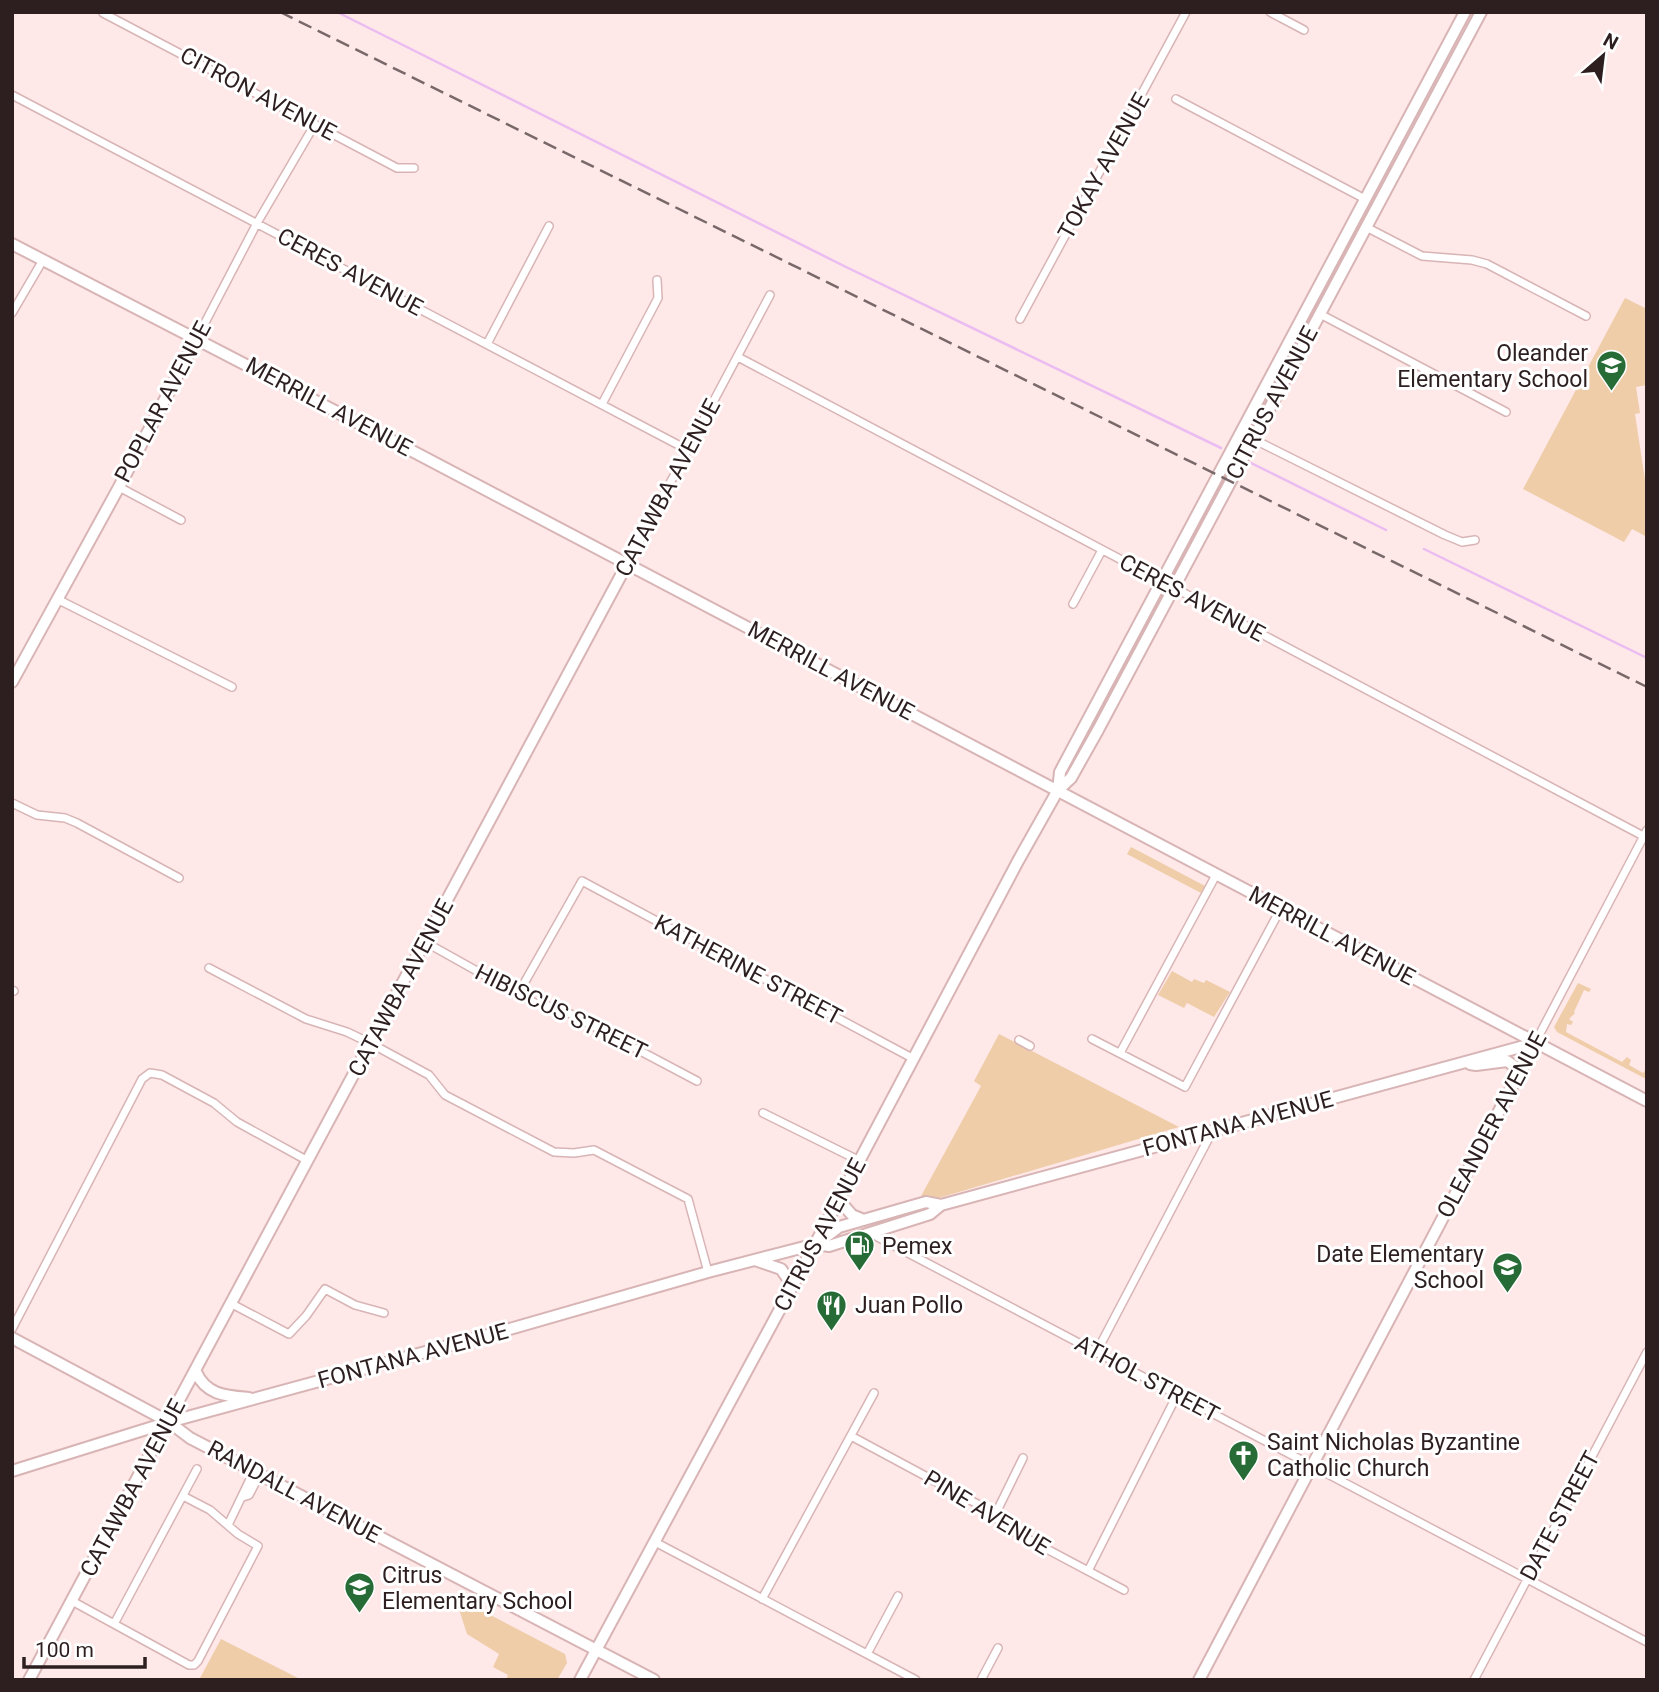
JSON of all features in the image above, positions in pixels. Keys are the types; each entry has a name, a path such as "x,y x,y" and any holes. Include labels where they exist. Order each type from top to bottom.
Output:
{"main road":[{"name":"CITRUS AVENUE","path":"1058,790 1060,772 1465,12"},
{"name":"CITRUS AVENUE","path":"580,1680 1058,790 1071,778 1098,730 1480,12"},
{"name":"MERRILL AVENUE","path":"12,244 197,338 1647,1101"},
{"name":"POPLAR AVENUE","path":"12,681 120,487 197,338"},
{"name":"CATAWBA AVENUE","path":"29,1680 627,564"},
{"name":"FONTANA AVENUE","path":"816,1244 829,1246 930,1214 941,1205 1535,1043"},
{"name":"OLEANDER AVENUE","path":"1199,1680 1535,1043"},
{"path":"1464,1062 1476,1065 1507,1061 1514,1066 1518,1075"},
{"path":"839,1200 852,1215 864,1220"},
{"name":"FONTANA AVENUE","path":"12,1471 169,1422 816,1244 839,1227 926,1202 941,1205"},
{"path":"755,1260 781,1269 793,1286"},
{"name":"RANDALL AVENUE","path":"12,1338 169,1422 190,1438 654,1680"},
{"path":"196,1372 200,1382 212,1392 256,1399"}],"street":[{"name":"TOKAY AVENUE","path":"1020,319 1186,12"},
{"path":"1270,12 1304,30"},
{"name":"CITRON AVENUE","path":"103,13 397,168 415,168"},
{"name":"CERES AVENUE","path":"12,95 688,450"},
{"path":"1176,99 1365,200"},
{"name":"POPLAR AVENUE","path":"197,338 257,223 314,124"},
{"path":"487,344 549,226"},
{"path":"1366,228 1422,256 1472,260 1487,264 1586,316"},
{"path":"12,313 43,260"},
{"path":"602,404 658,298 657,280"},
{"name":"CATAWBA AVENUE","path":"627,564 770,295"},
{"path":"1320,314 1506,411"},
{"name":"CERES AVENUE","path":"737,357 1646,835"},
{"path":"1253,439 1445,535 1462,542 1475,540"},
{"path":"120,487 181,520"},
{"path":"1073,604 1102,550"},
{"path":"57,599 232,687"},
{"path":"12,803 37,815 65,818 77,823 179,878"},
{"name":"OLEANDER AVENUE","path":"1535,1043 1646,835"},
{"path":"1120,1053 1216,875"},
{"name":"KATHERINE STREET","path":"518,994 582,881 914,1059"},
{"path":"1092,1039 1185,1087 1280,910"},
{"name":"HIBISCUS STREET","path":"425,942 535,1003 561,1009 697,1081"},
{"path":"209,968 306,1019 347,1032 370,1043 429,1075 445,1095 554,1152 594,1150 688,1199 708,1272"},
{"path":"1019,1040 1030,1046"},
{"path":"12,1329 142,1079 150,1073 162,1074 214,1103 237,1122 308,1161"},
{"path":"763,1113 860,1161"},
{"path":"1096,1353 1212,1131"},
{"name":"ATHOL STREET","path":"870,1233 1647,1642"},
{"path":"232,1304 289,1334 325,1289 355,1305 384,1313"},
{"name":"DATE STREET","path":"1474,1680 1647,1352"},
{"path":"762,1599 874,1393"},
{"path":"1088,1572 1177,1395"},
{"name":"PINE AVENUE","path":"851,1436 983,1507 1009,1529 1124,1590"},
{"path":"995,1515 1023,1458"},
{"path":"114,1624 197,1469"},
{"path":"228,1525 257,1473"},
{"path":"72,1601 194,1665 258,1546 210,1510 183,1496"},
{"path":"654,1542 916,1680"},
{"path":"867,1654 898,1596"},
{"path":"981,1680 998,1648"}],"shaded area":[{"name":"Oleander Elementary School","path":"1625,298 1647,309 1647,385 1636,387 1640,413 1635,414 1647,493 1647,537 1632,529 1624,542 1523,489"},
{"path":"1131,847 1205,886 1201,893 1127,854"},
{"path":"1172,971 1192,982 1194,979 1204,983 1206,980 1230,992 1214,1017 1187,1003 1184,1008 1158,995"},
{"path":"1578,983 1591,989 1589,992 1584,990 1575,1013 1569,1019 1573,1022 1571,1025 1567,1024 1566,1032 1622,1062 1627,1057 1631,1060 1629,1065 1643,1073 1647,1068 1646,1079 1557,1032 1554,1027"},
{"path":"999,1034 1179,1127 932,1200 920,1198 981,1086 974,1081"},
{"path":"448,1593 565,1654 567,1663 557,1680 506,1680 508,1675 493,1667 499,1654 467,1634 459,1609 449,1603"},
{"path":"221,1639 302,1680 199,1680"}],"waterway":[{"path":"337,12 844,266 1221,448"},
{"path":"1251,463 1386,530"},
{"path":"1424,549 1647,658"}],"railway":[{"path":"280,12 1647,687"}],"place":[{"name":"Oleander Elementary School","path":"1611,393"},
{"name":"Pemex","path":"859,1273"},
{"name":"Date Elementary School","path":"1507,1294"},
{"name":"Juan Pollo","path":"832,1332"},
{"name":"Saint Nicholas Byzantine Catholic Church","path":"1244,1482"},
{"name":"Citrus Elementary School","path":"359,1615"}]}
